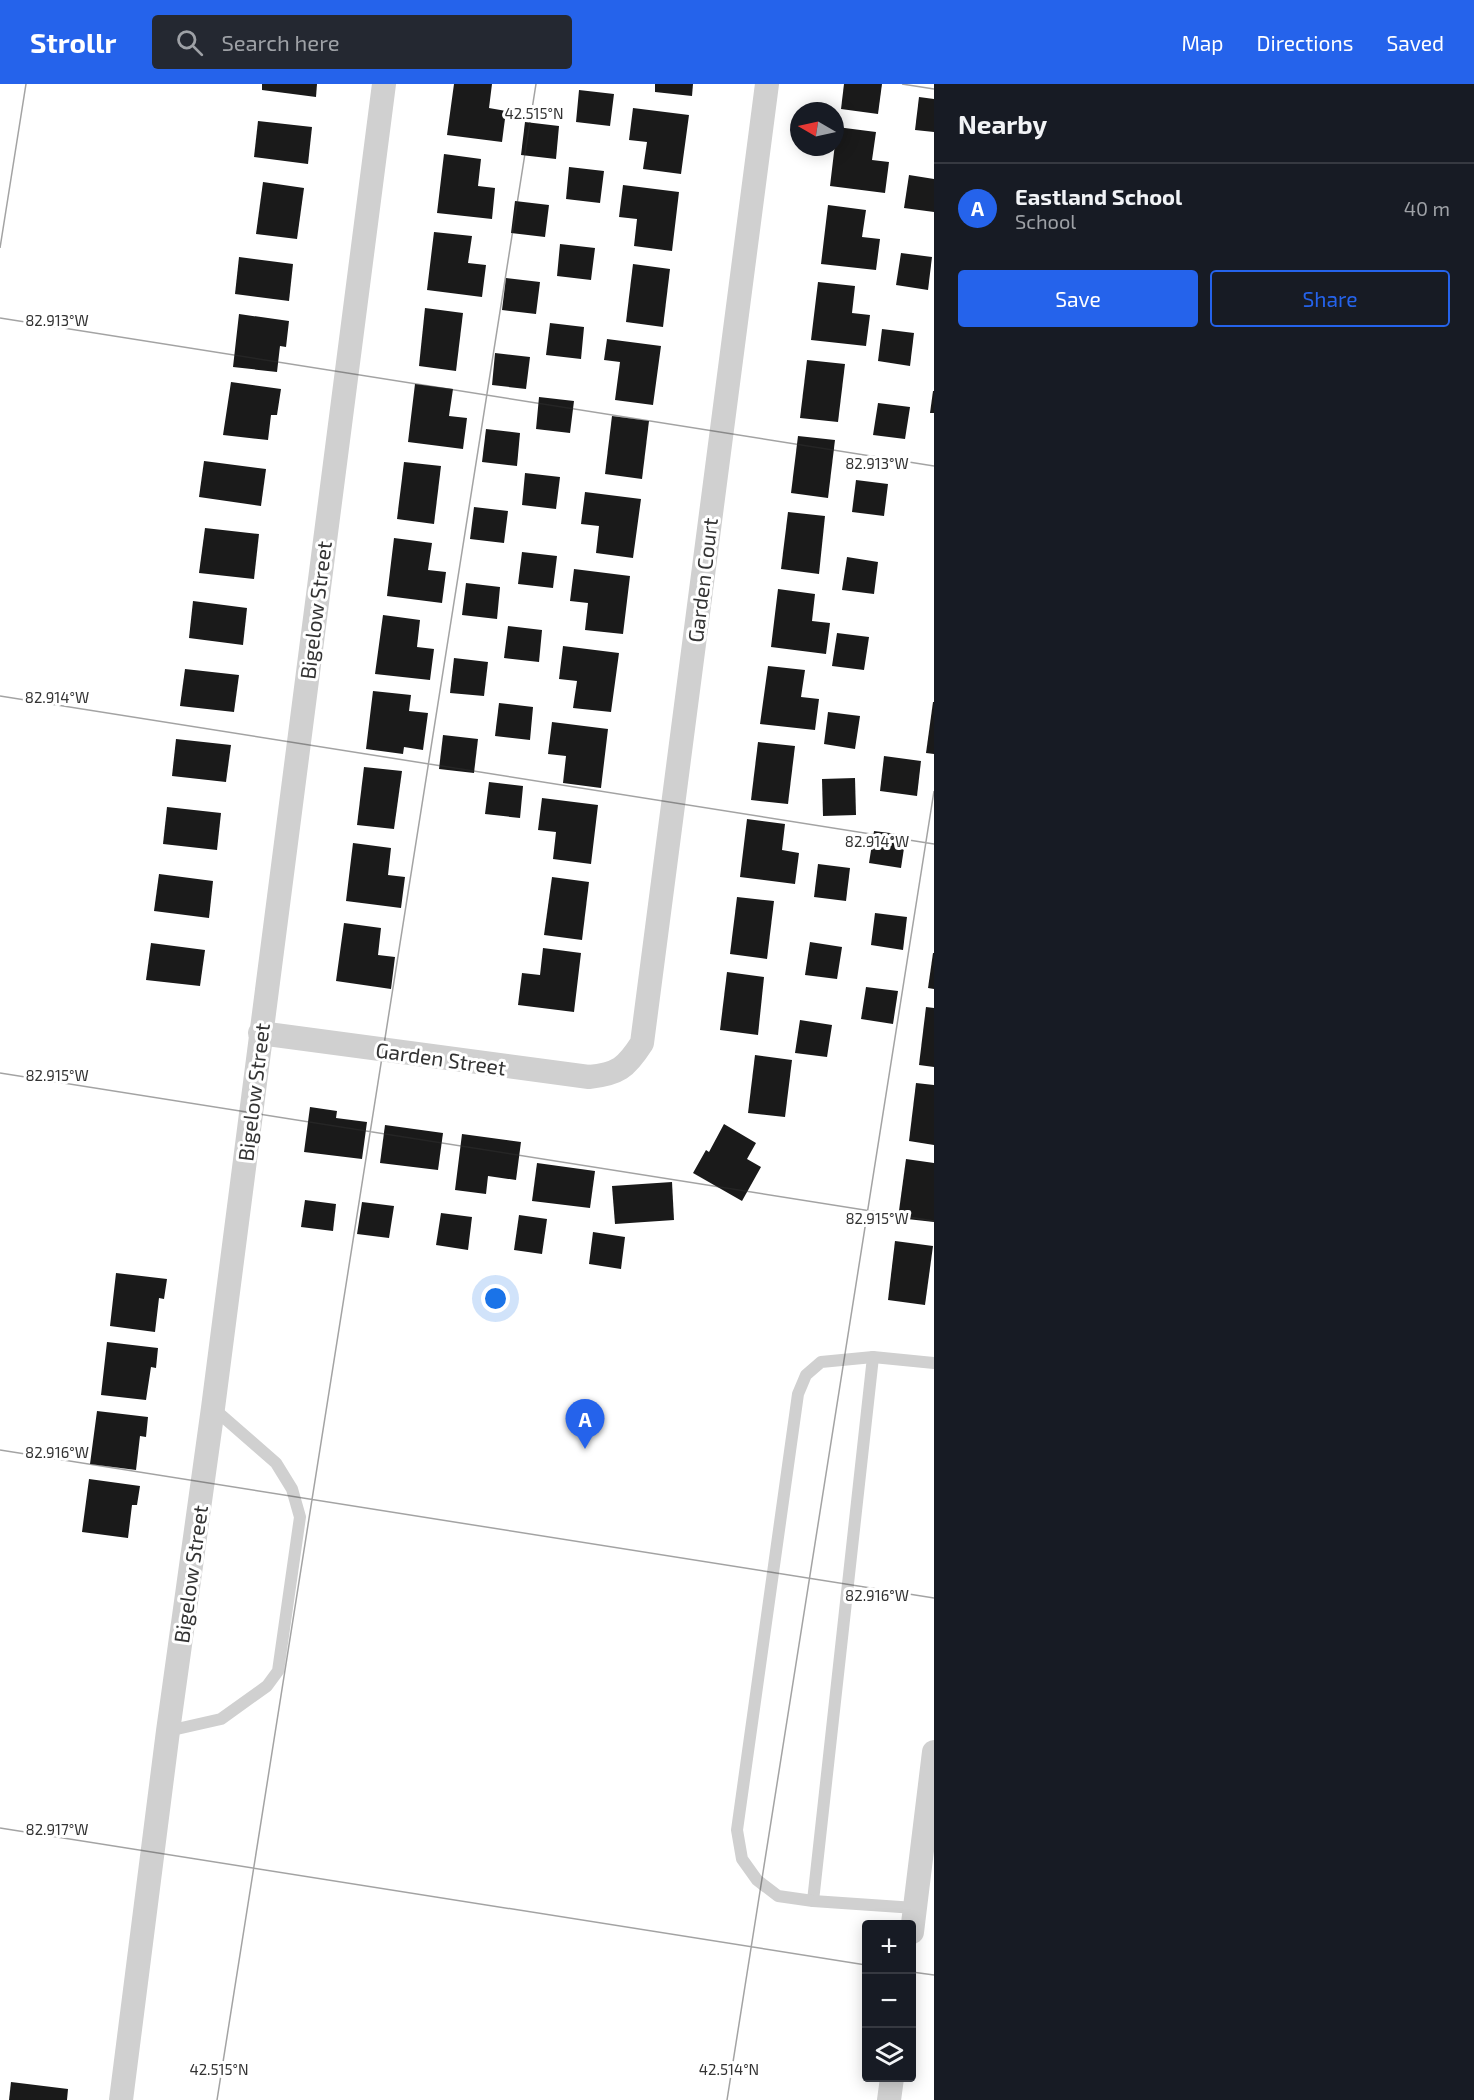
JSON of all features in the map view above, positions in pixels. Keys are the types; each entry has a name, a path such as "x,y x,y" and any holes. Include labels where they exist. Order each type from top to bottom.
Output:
{"street":[{"name":"Bigelow Street","path":"121,2100 384,84"},
{"name":"Garden Court","path":"620,1068 634,1055 642,1042 767,84"},
{"name":"Garden Street","path":"260,1034 589,1077 609,1075 620,1068"},
{"path":"916,1924 924,1909 934,1752"},
{"path":"889,2100 891,2082"}],"lane":[{"path":"924,1909 813,1901 778,1896 757,1880 742,1859 737,1830 798,1394 806,1375 820,1362 873,1357 934,1363"},
{"path":"813,1901 873,1357"},
{"path":"168,1731 221,1719 267,1686 279,1671 300,1517 292,1489 276,1463 213,1408"}],"building":[{"path":"262,84 317,84 316,97 262,90"},
{"path":"454,84 492,84 489,108 506,111 502,142 447,135"},
{"path":"655,84 693,84 692,96 655,92"},
{"path":"844,84 882,84 878,114 844,109 844,102 842,102"},
{"path":"579,90 614,94 610,126 576,122"},
{"path":"919,97 934,99 934,132 915,130"},
{"path":"633,108 689,115 681,174 643,169 647,142 629,140"},
{"path":"258,121 312,127 308,164 254,157"},
{"path":"525,122 559,126 556,159 521,155"},
{"path":"844,128 876,132 872,160 889,162 885,193 830,186 834,156 844,156"},
{"path":"444,154 481,159 478,186 495,188 492,219 437,213"},
{"path":"569,167 604,171 600,203 566,199"},
{"path":"909,175 934,179 934,212 904,208"},
{"path":"263,182 304,188 297,239 256,234"},
{"path":"623,185 679,192 672,251 634,246 637,219 619,217"},
{"path":"515,201 549,205 545,237 511,233"},
{"path":"828,205 866,210 862,237 880,239 876,270 821,264"},
{"path":"434,232 472,236 468,263 486,265 482,297 427,290"},
{"path":"560,244 595,248 591,280 557,276"},
{"path":"901,253 932,257 928,290 896,285"},
{"path":"239,257 293,264 289,301 235,294"},
{"path":"633,264 670,269 663,327 626,322"},
{"path":"506,278 540,282 536,314 502,310"},
{"path":"818,282 855,286 852,313 870,315 866,346 811,340"},
{"path":"425,308 463,313 456,371 419,366"},
{"path":"239,314 289,321 286,347 280,346 277,372 233,367"},
{"path":"550,323 584,327 581,359 546,355"},
{"path":"882,329 914,333 910,366 878,361"},
{"path":"607,339 661,346 653,405 615,400 620,362 604,360"},
{"path":"495,353 530,357 526,389 492,385"},
{"path":"807,360 845,364 838,422 800,418"},
{"path":"231,382 281,389 277,415 271,415 268,440 223,435"},
{"path":"415,384 453,389 449,416 467,418 463,449 408,442"},
{"path":"933,391 934,413 930,413"},
{"path":"539,397 574,401 570,433 536,429"},
{"path":"878,403 910,407 905,439 873,435"},
{"path":"612,416 649,421 642,479 605,474"},
{"path":"486,429 520,433 517,466 482,462"},
{"path":"798,436 835,440 828,498 791,493"},
{"path":"204,461 266,469 261,506 199,497"},
{"path":"404,462 441,466 434,524 397,519"},
{"path":"525,473 560,477 556,509 522,505"},
{"path":"856,480 888,484 884,516 852,512"},
{"path":"585,492 641,499 633,558 596,553 599,526 581,524"},
{"path":"474,507 508,511 504,543 470,539"},
{"path":"788,512 825,516 819,574 781,569"},
{"path":"205,528 259,534 254,579 199,573"},
{"path":"394,538 432,543 428,570 446,572 442,603 387,596"},
{"path":"522,552 557,556 553,588 518,584"},
{"path":"847,557 878,562 874,594 842,590"},
{"path":"574,569 630,576 623,634 585,630 588,603 570,601"},
{"path":"466,583 500,587 497,619 462,615"},
{"path":"778,589 815,594 812,621 830,623 826,654 771,647"},
{"path":"193,601 247,608 243,645 189,638"},
{"path":"383,615 420,620 417,647 434,649 430,680 375,674"},
{"path":"508,626 542,630 539,662 504,658"},
{"path":"837,633 869,637 864,670 832,666"},
{"path":"563,646 619,653 611,712 573,708 577,681 559,679"},
{"path":"454,658 488,662 484,696 450,693"},
{"path":"768,666 805,670 801,697 819,699 815,730 760,724"},
{"path":"185,669 239,675 234,712 180,706"},
{"path":"373,691 411,695 409,711 428,713 423,750 404,747 403,754 366,749"},
{"path":"934,702 934,754 926,753"},
{"path":"499,703 533,707 530,740 495,736"},
{"path":"828,712 860,716 855,749 824,744"},
{"path":"552,722 608,729 601,788 563,783 566,756 548,754"},
{"path":"443,735 478,739 474,773 439,769"},
{"path":"176,739 231,745 226,782 172,776"},
{"path":"758,742 795,746 788,804 751,800"},
{"path":"884,756 921,761 917,796 880,791"},
{"path":"364,767 402,771 394,829 357,825"},
{"path":"855,778 856,815 823,816 822,779"},
{"path":"489,782 523,786 520,818 485,814"},
{"path":"542,798 598,805 591,864 553,859 556,832 538,830"},
{"path":"167,807 221,813 217,850 163,844"},
{"path":"747,819 785,824 782,850 799,853 795,884 740,877"},
{"path":"874,831 906,835 901,868 869,863"},
{"path":"353,843 391,848 388,875 405,877 401,908 346,901"},
{"path":"818,864 850,868 846,901 814,897"},
{"path":"159,874 213,881 209,918 154,911"},
{"path":"552,877 589,882 582,940 544,935"},
{"path":"737,897 774,901 767,959 730,954"},
{"path":"875,913 907,917 903,950 871,945"},
{"path":"344,923 381,928 378,955 395,957 391,989 336,981"},
{"path":"810,942 842,947 837,979 805,975"},
{"path":"151,943 205,950 200,986 146,980"},
{"path":"543,948 581,953 574,1012 518,1005 522,973 540,975"},
{"path":"934,953 934,989 928,988"},
{"path":"727,972 764,977 758,1035 720,1030"},
{"path":"866,987 898,991 893,1024 861,1019"},
{"path":"926,1007 934,1008 934,1067 919,1065"},
{"path":"800,1020 832,1025 827,1057 795,1053"},
{"path":"755,1055 792,1060 785,1117 748,1113"},
{"path":"916,1083 934,1085 934,1145 909,1141"},
{"path":"310,1107 337,1111 336,1118 367,1122 362,1159 304,1152"},
{"path":"724,1124 756,1143 747,1159 761,1167 742,1201 693,1173 706,1150 709,1152"},
{"path":"385,1125 443,1133 438,1170 380,1163"},
{"path":"462,1134 521,1142 516,1180 488,1176 486,1194 455,1190"},
{"path":"906,1159 934,1163 934,1222 898,1218"},
{"path":"537,1163 595,1171 590,1208 532,1201"},
{"path":"672,1182 674,1220 615,1224 612,1186"},
{"path":"305,1200 336,1204 333,1231 301,1227"},
{"path":"362,1202 394,1206 389,1238 357,1234"},
{"path":"441,1213 472,1217 468,1250 436,1245"},
{"path":"519,1215 547,1219 542,1254 514,1250"},
{"path":"593,1232 625,1237 621,1269 589,1264"},
{"path":"895,1241 933,1246 925,1305 888,1300"},
{"path":"116,1273 167,1279 164,1299 159,1298 155,1332 110,1326"},
{"path":"107,1342 158,1348 156,1368 151,1367 146,1400 101,1395"},
{"path":"97,1411 148,1417 146,1437 140,1436 136,1470 90,1464"},
{"path":"89,1479 140,1486 137,1505 132,1505 128,1538 82,1532"},
{"path":"11,2082 68,2089 67,2100 9,2100"}],"place":[{"name":"Eastland School","path":"585,1449"}]}
